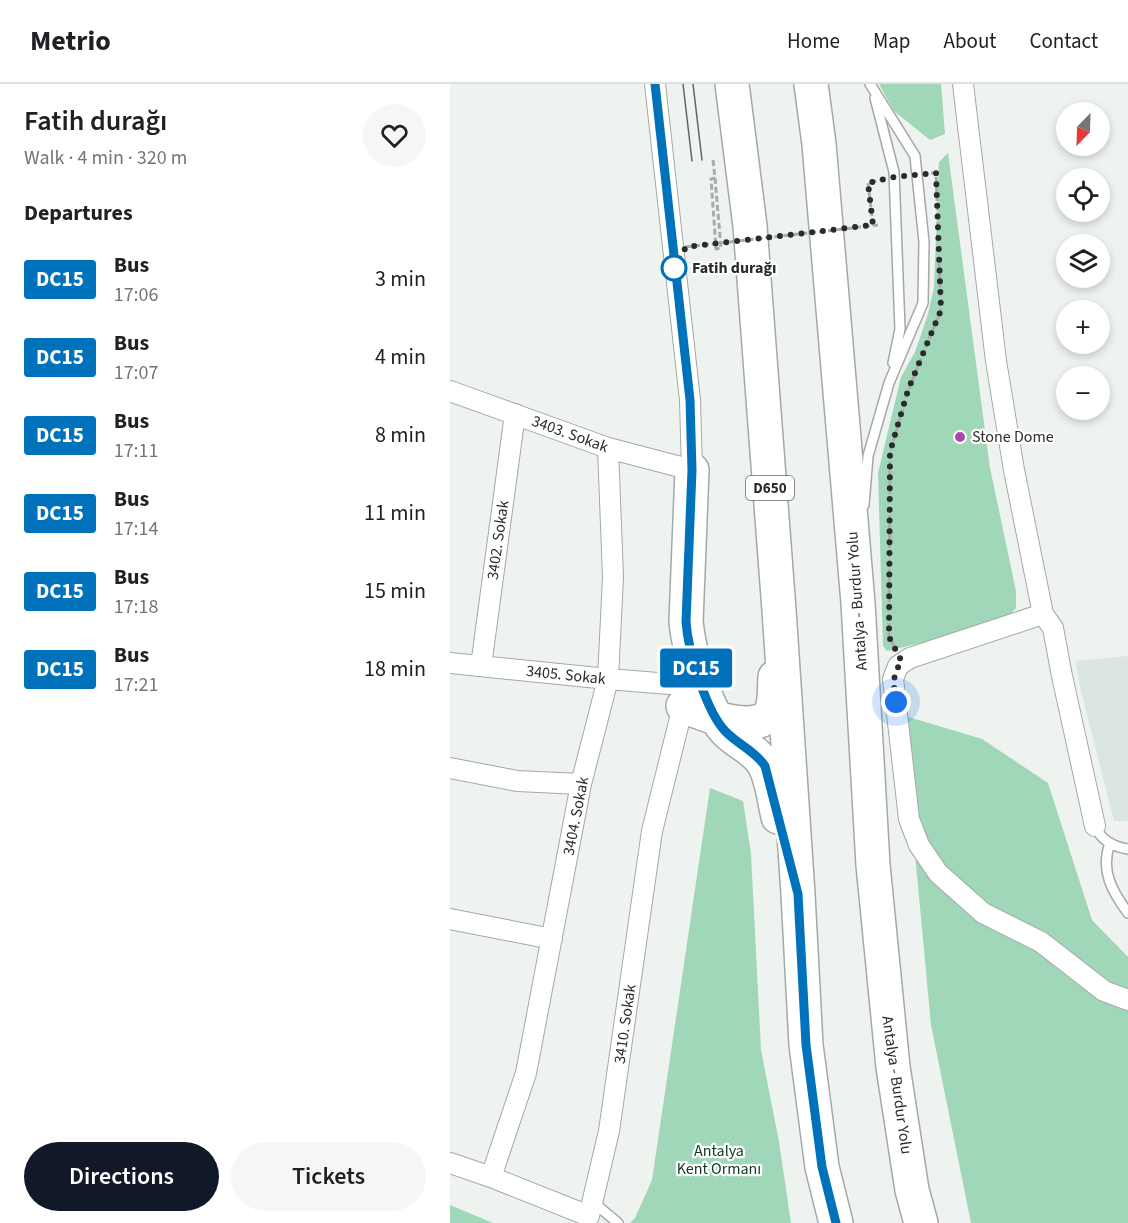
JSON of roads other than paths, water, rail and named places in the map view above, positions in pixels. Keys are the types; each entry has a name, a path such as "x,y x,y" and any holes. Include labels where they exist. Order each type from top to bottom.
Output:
{"highway":[{"name":"D650","path":"732,84 750,226 779,610 806,1045 822,1167 836,1223"},
{"name":"Antalya - Burdur Yolu","path":"811,84 819,144 858,603 873,865 893,1067 912,1190 921,1223"},
{"path":"692,470 686,622 688,642 703,688 717,720 726,732 758,756 765,766 798,894"},
{"path":"682,696 717,720 754,723 769,714 774,701 779,610"}],"street":[{"path":"655,84 690,400 692,470"},
{"path":"963,84 996,361 1014,470 1043,614 1053,628 1095,826"},
{"name":"3403. Sokak","path":"450,392 608,448 692,470"},
{"name":"3402. Sokak","path":"481,666 515,414"},
{"name":"3404. Sokak","path":"491,1177 526,1073 581,784 608,680 613,577 608,448"},
{"path":"1043,614 902,662 898,666 893,679 909,819 919,845 931,864 982,913 1041,942 1104,991 1128,1000"},
{"name":"3405. Sokak","path":"450,663 608,680 682,696"},
{"name":"3410. Sokak","path":"593,1202 609,1131 652,831 682,696"},
{"path":"450,768 517,781 581,784"},
{"path":"450,919 552,939"},
{"path":"450,1163 589,1216 593,1202"}],"lane":[{"path":"872,88 915,156 924,242 923,303 889,383"},
{"path":"864,513 868,456 889,383 900,329 894,177 872,88"},
{"path":"858,603 862,535"},
{"path":"1095,826 1098,834 1110,843 1128,849"},
{"path":"1110,843 1106,857 1107,878 1128,913"},
{"path":"593,1202 618,1223"}],"tram line":[{"path":"683,84 692,161"},
{"path":"693,84 702,160"}],"place":[{"name":"Fatih durağı","path":"674,268"},
{"name":"Stone Dome","path":"960,437"}],"park label":[{"name":"Antalya Kent Ormanı","path":"719,1160"}]}
